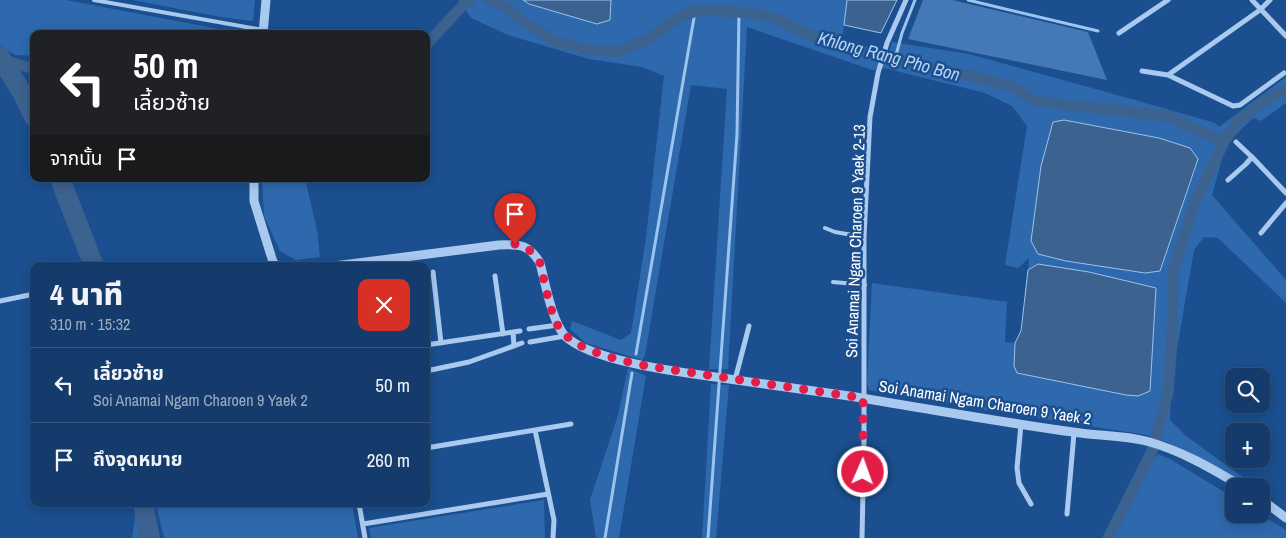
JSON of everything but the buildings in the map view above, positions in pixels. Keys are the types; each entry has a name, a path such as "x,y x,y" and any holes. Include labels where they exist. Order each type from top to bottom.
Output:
{"street":[{"path":"263,30 266,0"},
{"name":"Soi Anamai Ngam Charoen 9 Yaek 2-13","path":"862,538 864,237 870,117 878,73 887,42 906,0"},
{"path":"1119,33 1168,0"},
{"path":"1252,0 1286,36"},
{"path":"1168,75 1260,10 1270,0"},
{"path":"1142,71 1168,75 1233,106 1240,105 1284,73"},
{"path":"1236,142 1286,193"},
{"path":"1228,180 1252,157"},
{"path":"254,182 254,201 273,262"},
{"path":"1261,233 1286,203"},
{"name":"Soi Anamai Ngam Charoen 9 Yaek 2","path":"367,262 515,244 524,246 534,254 540,263 558,325 566,336 575,343 591,350 625,361 711,377 1145,441 1204,464 1228,478"},
{"path":"433,272 441,343"},
{"path":"495,276 503,334"},
{"path":"0,301 30,295"},
{"path":"529,329 558,325"},
{"path":"735,380 749,326"},
{"path":"430,344 520,331"},
{"path":"512,332 514,346"},
{"path":"530,342 566,336"},
{"path":"430,370 469,362 522,343"},
{"path":"430,447 571,424"},
{"path":"1021,424 1017,468 1019,483 1031,504"},
{"path":"535,430 554,520 553,538"},
{"path":"1067,514 1074,432"},
{"path":"363,524 548,494"},
{"path":"1270,506 1286,518"},
{"path":"360,507 365,538"}],"lane":[{"path":"94,0 252,30"},
{"path":"825,228 835,232 864,237"},
{"path":"833,282 865,286"}],"shaded area":[{"path":"0,0 66,0 224,30 30,30 30,56 15,55 0,46"},
{"path":"132,0 255,0 253,21 221,17"},
{"path":"459,0 523,0 529,4 597,24 610,20 611,0 847,0 842,41 889,52 892,42 969,54 1215,123 1219,127 1286,77 1286,103 1261,121 1253,118 1226,144 1212,195 1286,280 1286,303 1218,238 1204,237 1194,250 1171,383 1170,420 1186,436 1225,464 1225,468 1230,468 1244,478 1233,478 1171,444 1147,435 869,390 867,383 872,283 1007,302 1005,342 1015,343 1014,366 1155,293 1156,288 1089,272 1038,264 1028,270 1029,258 1018,268 1005,265 1027,126 1012,106 985,93 884,68 872,70 747,27 728,369 709,369 727,89 691,85 645,355 642,360 586,343 570,329 572,321 621,340 631,333 646,238 664,76 642,67 589,59 508,35 471,18","holes":["1064,120 1159,138 1190,148 1198,160 1160,271 1145,273 1066,261 1038,254 1031,241 1041,166 1053,123"]},
{"path":"523,0 611,0 610,20 597,24 529,4"},
{"path":"847,0 897,0 881,33 844,25"},
{"path":"1064,120 1159,138 1190,148 1198,159 1160,271 1145,273 1066,261 1038,254 1031,241 1041,166 1053,122"},
{"path":"262,182 306,182 317,230 320,257 296,260 280,251 264,216"},
{"path":"1038,264 1089,272 1156,288 1150,391 1138,396 1126,395 1017,373 1014,366 1015,343 1021,331 1028,270"},
{"path":"628,368 646,376 619,538 596,538 590,500 618,415"},
{"path":"711,384 729,385 716,538 702,538"},
{"path":"1158,454 1170,459 1225,493 1225,523 1270,523 1270,521 1286,530 1286,538 1112,538 1150,464"},
{"path":"544,500 545,538 371,538 369,528"},
{"path":"137,507 145,538 132,538"},
{"path":"157,507 353,507 358,538 164,538"}],"waterway":[{"name":"Khlong Rang Pho Bon","path":"430,41 468,0 471,0"},
{"name":"Khlong Rang Pho Bon","path":"488,0 500,3 527,24 555,41 585,49 618,52 648,39 679,17 700,10 752,13 778,19 802,32 865,52 1014,87 1034,101 1167,116 1224,142 1237,122 1263,102 1286,89"},
{"path":"895,59 902,33 915,0"},
{"path":"968,0 1098,31"},
{"path":"636,354 695,12"},
{"path":"708,538 737,134 739,12"},
{"path":"0,57 30,109"},
{"name":"Khlong Rang Pho Bon","path":"3,60 30,68"},
{"path":"1108,538 1153,449 1168,392 1172,344 1173,272 1195,202 1224,142"},
{"path":"61,182 92,262"},
{"path":"605,538 632,373"},
{"path":"144,507 150,538"}],"route":[{"path":"515,244 524,246 534,254 540,263 558,325 566,336 575,343 625,361 647,366 863,398 863,472"}]}
